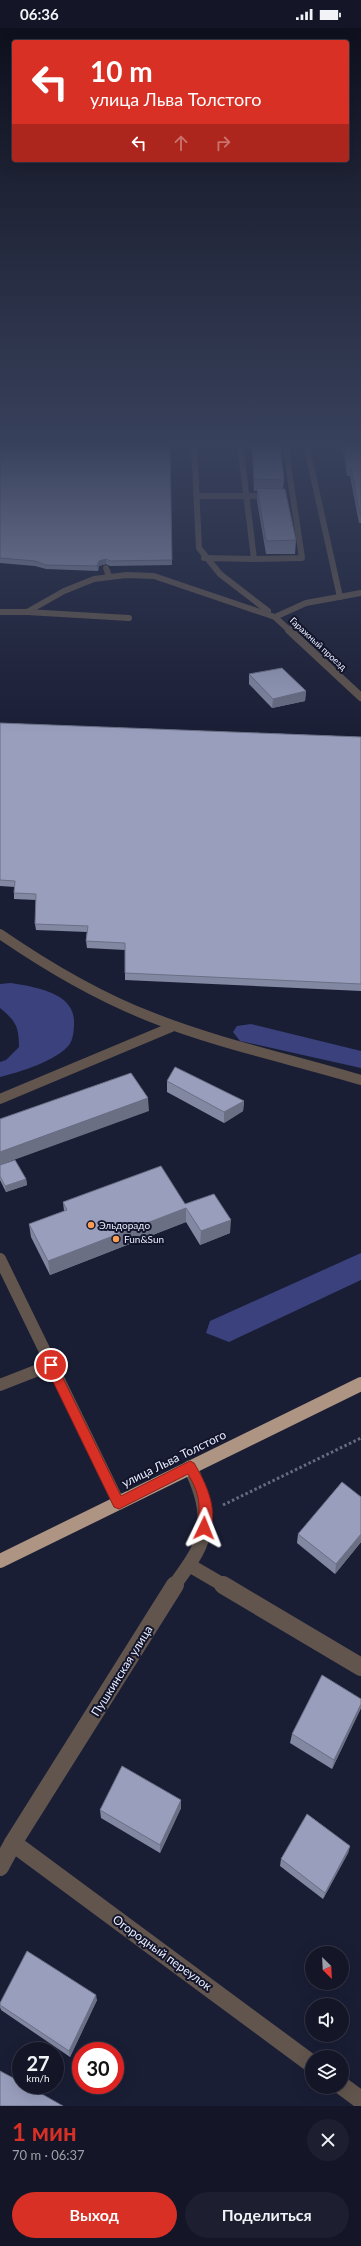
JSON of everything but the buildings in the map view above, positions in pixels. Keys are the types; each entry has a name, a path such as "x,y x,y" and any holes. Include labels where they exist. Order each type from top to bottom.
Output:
{"highway":[{"name":"улица Льва Толстого","path":"0,1561 361,1384"}],"street":[{"path":"199,541 199,548 204,558 244,594 275,617"},
{"path":"328,541 340,597"},
{"path":"0,612 27,612 64,591 94,579 109,576 154,576 275,617"},
{"name":"Гаражный проезд","path":"361,593 286,609 275,617 361,697"},
{"name":"Пушкинская улица","path":"0,1867 13,1843 189,1565 202,1535 205,1505 200,1485 190,1467"},
{"path":"189,1565 361,1667"},
{"name":"Огородный переулок","path":"13,1843 305,2059"},
{"path":"349,2091 361,2100"}],"lane":[{"path":"252,541 254,559"},
{"path":"204,558 302,558 299,541"},
{"path":"106,568 109,576"},
{"path":"27,612 129,618"},
{"path":"0,934 66,978 120,1004 174,1026 227,1043 361,1080"},
{"path":"0,1099 174,1026"},
{"path":"1,1263 119,1503"},
{"path":"0,1385 51,1365"}],"path":[{"path":"204,1514 361,1438"}],"shaded area":[{"path":"11,983 42,989 61,998 73,1013 74,1024 69,1045 63,1051 47,1061 0,1077 0,1062 6,1060 19,1047 16,1025 0,1008 0,984"},
{"path":"251,1024 361,1051 361,1068 240,1041 233,1032 237,1026"},
{"path":"361,1253 361,1280 229,1342 206,1333 210,1321"}],"place":[{"name":"Эльдорадо","path":"91,1225"},
{"name":"Fun&Sun","path":"116,1239"}],"route":[{"path":"51,1365 119,1503 190,1467 200,1485 205,1505 204,1528"}]}
